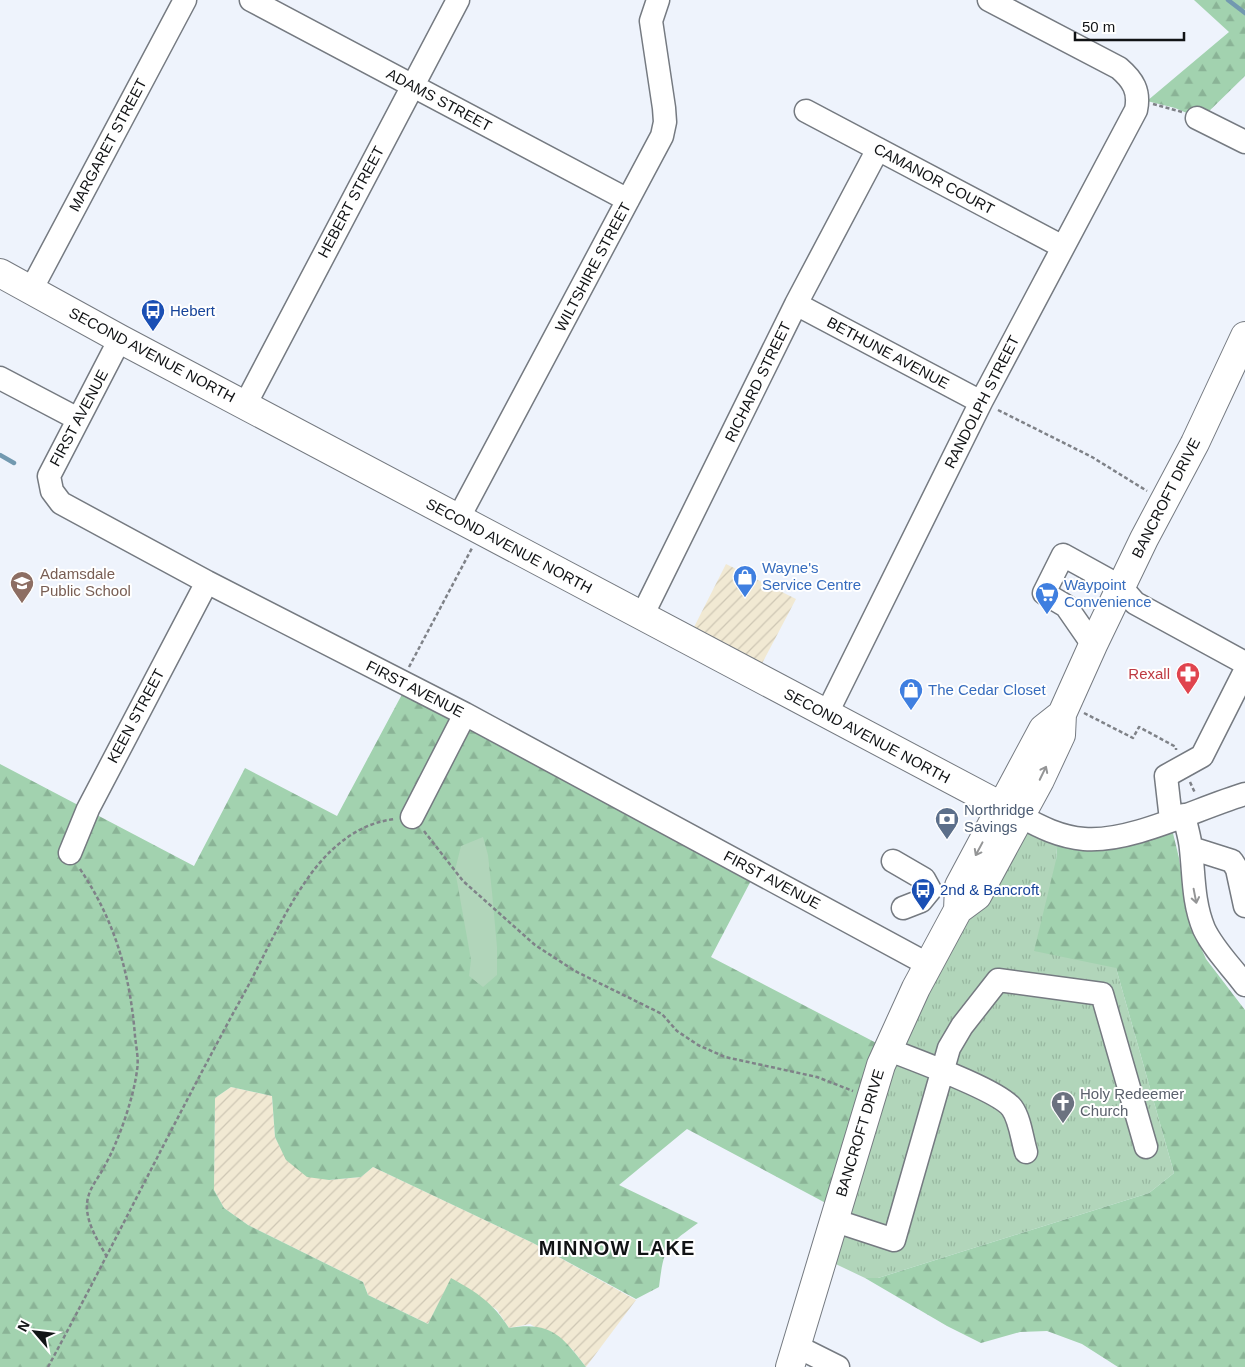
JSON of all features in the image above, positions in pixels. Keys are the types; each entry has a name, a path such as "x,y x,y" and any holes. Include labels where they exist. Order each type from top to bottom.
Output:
{"main road":[{"name":"SECOND AVENUE NORTH","path":"0,273 458,519 1011,811"},
{"name":"BANCROFT DRIVE","path":"793,1356 870,1099 887,1049 958,910 977,896 1011,811 1061,735 1072,713 1093,645 1245,336"}],"street":[{"name":"MARGARET STREET","path":"31,290 185,0"},
{"name":"ADAMS STREET","path":"251,0 628,200"},
{"name":"HEBERT STREET","path":"245,405 458,0"},
{"name":"WILTSHIRE STREET","path":"458,519 658,143 665,122 651,21 658,0"},
{"path":"989,0 1119,68 1131,80 1137,95"},
{"name":"RANDOLPH STREET","path":"826,714 980,402 1134,116 1137,95"},
{"name":"CAMANOR COURT","path":"806,111 1063,247"},
{"path":"1197,118 1245,142"},
{"name":"RICHARD STREET","path":"642,616 796,304 878,149"},
{"name":"BETHUNE AVENUE","path":"796,304 980,402"},
{"name":"FIRST AVENUE","path":"120,339 49,476 52,491 62,503 207,582 465,714 929,965"},
{"path":"0,378 78,419"},
{"path":"1093,645 1066,606 1044,593 1063,555 1121,587 1135,603 1245,663"},
{"name":"KEEN STREET","path":"70,853 88,809 207,582"},
{"path":"1245,671 1202,756 1166,776 1186,814 1195,899 1204,928 1218,953 1245,985"},
{"path":"412,817 465,714"},
{"path":"1011,811 1048,831 1082,839 1097,840 1134,833 1245,794"},
{"path":"1191,848 1232,861 1238,869 1245,906"},
{"path":"893,862 924,880 930,890 921,901 903,908"},
{"path":"833,1220 894,1240 950,1048 962,1026 998,980 1102,994 1146,1147"},
{"path":"887,1049 942,1071 988,1092 1008,1104 1014,1110 1026,1152"},
{"path":"793,1356 838,1367"}],"path":[{"path":"1137,95 1197,118"},
{"path":"980,402 1092,457 1164,502"},
{"path":"401,681 473,547"},
{"path":"1072,713 1133,738 1139,727 1176,747 1182,767 1186,814"},
{"path":"48,1367 107,1257 202,1070 306,880 331,850 357,830 382,820 412,817 463,881 535,945 575,971 662,1014 677,1031 698,1045 725,1058 817,1077 870,1099"},
{"path":"70,853 102,906 122,952 133,1004 138,1069 131,1099 105,1166 89,1192 87,1206 92,1230 107,1257"}],"shaded area":[{"path":"726,564 796,599 756,675 688,639"},
{"path":"231,1087 272,1096 275,1137 287,1160 329,1180 361,1177 373,1167 533,1243 636,1300 586,1367 572,1349 530,1324 509,1328 497,1310 451,1279 428,1324 368,1295 363,1282 248,1225 224,1208 214,1190 215,1098"}],"green space":[{"path":"1194,0 1245,0 1245,76 1201,119 1175,108 1147,101 1229,32"},
{"path":"407,685 755,873 711,957 886,1048 835,1208 687,1129 619,1185 698,1223 679,1237 668,1249 663,1263 659,1287 636,1299 533,1243 373,1167 361,1177 329,1180 307,1177 286,1160 275,1137 272,1096 231,1087 215,1098 214,1190 224,1208 248,1225 363,1282 368,1295 428,1324 451,1278 484,1299 497,1311 509,1328 535,1327 554,1333 570,1347 586,1367 0,1367 0,764 194,866 245,768 337,816"},
{"path":"1020,818 1058,836 1056,860 1116,968 1174,1173 1149,1193 878,1278 865,1278 821,1257 865,1110"},
{"path":"1171,825 1179,858 1187,916 1206,959 1245,1010 1245,1367 1118,1367 1082,1344 1047,1331 1020,1332 981,1343 947,1326 865,1278 878,1278 1149,1193 1174,1173 1116,968 1034,951 1056,860 1058,836"},
{"path":"483,837 488,855 492,892 497,947 497,975 483,987 469,976 471,960 455,870 461,846"}],"waterway":[{"path":"1228,0 1245,13"},
{"path":"0,455 14,463"}],"place":[{"name":"Hebert","path":"153,332"},
{"name":"Wayne's Service Centre","path":"745,598"},
{"name":"Adamsdale Public School","path":"22,604"},
{"name":"Waypoint Convenience","path":"1047,615"},
{"name":"Rexall","path":"1188,695"},
{"name":"The Cedar Closet","path":"911,711"},
{"name":"Northridge Savings","path":"947,840"},
{"name":"2nd & Bancroft","path":"923,911"},
{"name":"Holy Redeemer Church","path":"1063,1124"}],"district":[{"name":"MINNOW LAKE","path":"617,1248"}]}
